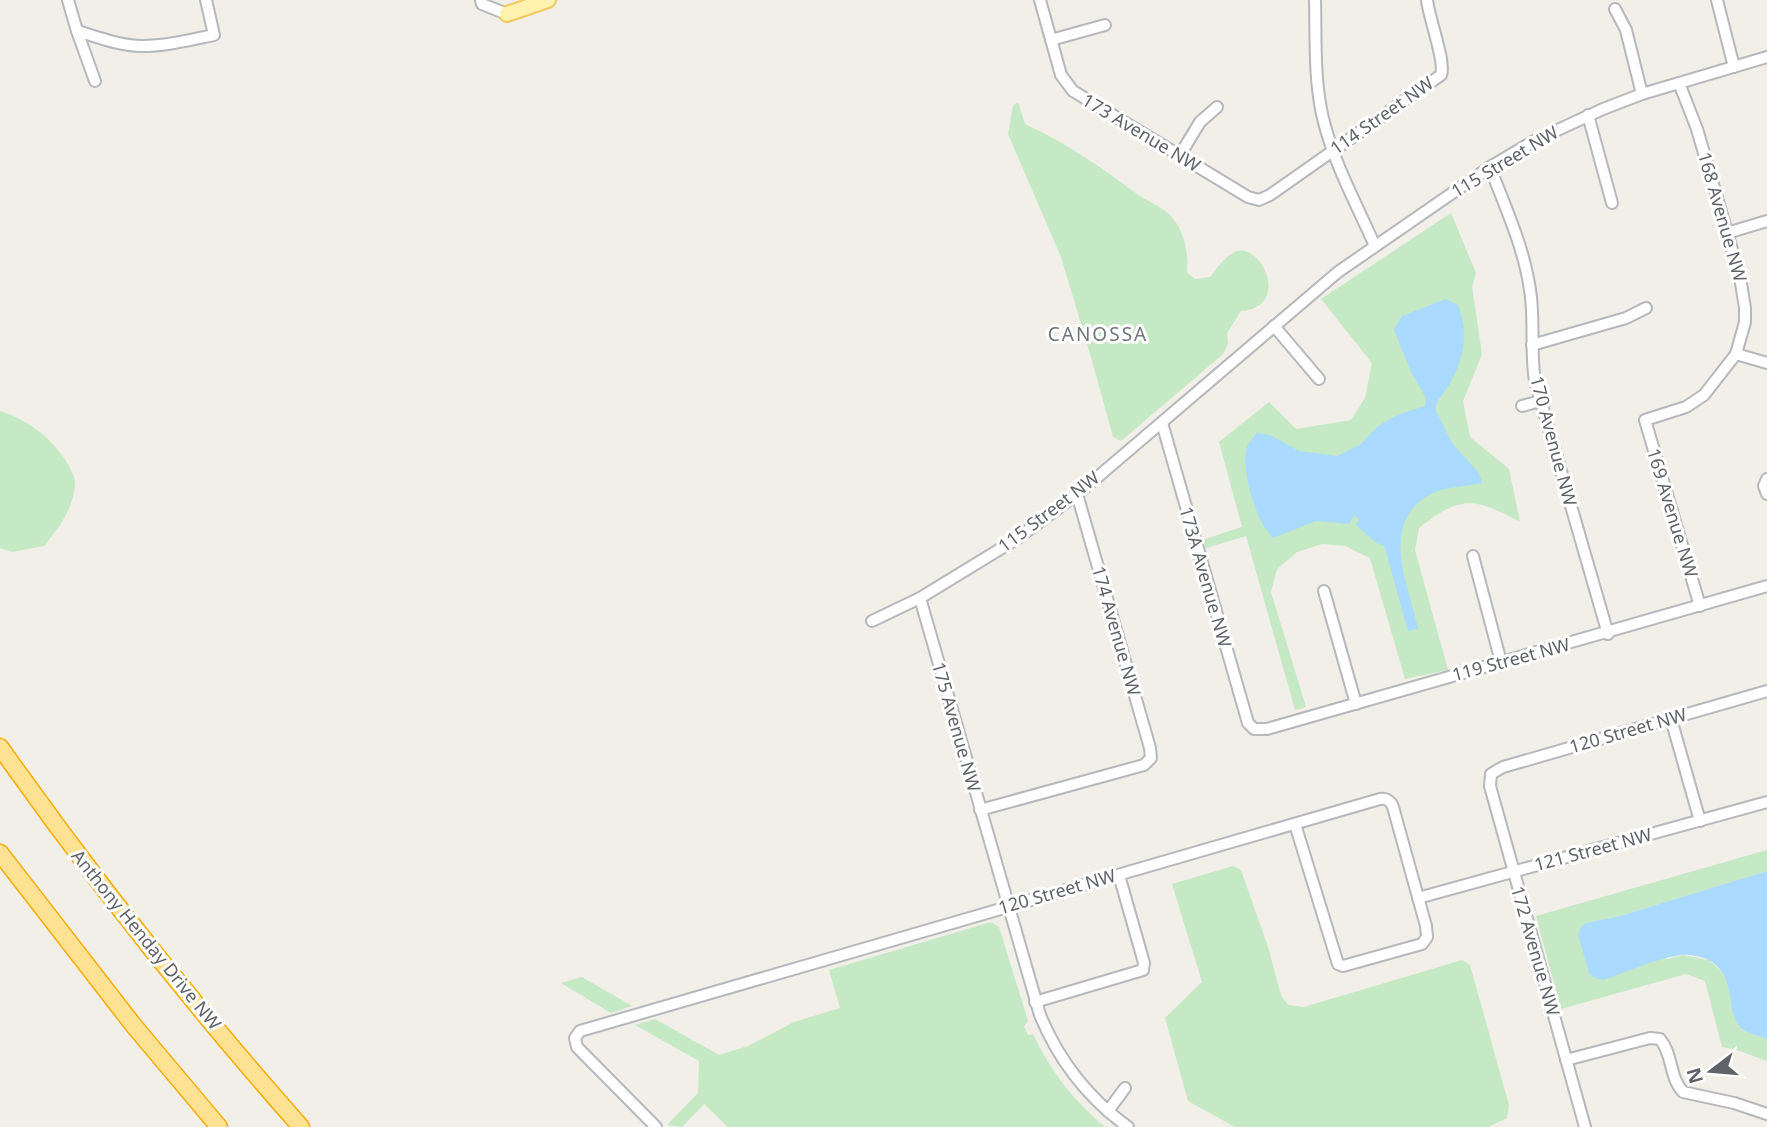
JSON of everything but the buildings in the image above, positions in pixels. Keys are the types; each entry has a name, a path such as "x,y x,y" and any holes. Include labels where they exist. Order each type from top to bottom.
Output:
{"highway":[{"name":"Anthony Henday Drive NW","path":"0,747 119,910 238,1056 301,1127"},
{"path":"0,853 103,988 219,1127"}],"main road":[{"path":"507,14 548,0"}],"street":[{"path":"68,0 95,81"},
{"path":"77,31 140,46 172,44 214,35 206,0"},
{"path":"481,0 482,4 507,14"},
{"path":"492,0 507,14"},
{"name":"173 Avenue NW","path":"1040,0 1061,75 1073,90 1248,197 1259,200"},
{"path":"1315,0 1318,91 1324,123 1333,151 1375,246"},
{"name":"114 Street NW","path":"1259,200 1270,195 1441,75 1443,67 1427,0"},
{"path":"1717,0 1734,67"},
{"path":"1615,9 1626,30 1643,94"},
{"path":"1051,40 1105,25"},
{"name":"115 Street NW","path":"872,621 920,598 1016,540 1077,494 1338,272 1490,167 1534,141 1588,115 1643,94 1767,57"},
{"name":"168 Avenue NW","path":"1679,83 1693,118 1740,277 1745,308 1742,335 1736,354"},
{"path":"1180,155 1200,121 1217,107"},
{"path":"1588,115 1612,203"},
{"name":"170 Avenue NW","path":"1490,167 1527,274 1532,304 1534,374 1540,401 1608,634"},
{"path":"1727,233 1767,221"},
{"path":"1532,345 1626,318 1646,308"},
{"path":"1274,326 1319,379"},
{"path":"1736,354 1767,363"},
{"name":"169 Avenue NW","path":"1700,606 1645,420 1686,407 1704,395 1736,354"},
{"path":"1522,406 1540,401"},
{"name":"173A Avenue NW","path":"1161,423 1248,723 1254,729"},
{"path":"1767,479 1767,494"},
{"name":"174 Avenue NW","path":"980,810 1144,765 1151,758 1077,494"},
{"path":"1473,556 1501,663"},
{"name":"119 Street NW","path":"1254,729 1267,729 1608,634 1767,586"},
{"path":"1324,591 1356,704"},
{"name":"175 Avenue NW","path":"920,598 1035,1002 1060,1056 1081,1084 1128,1127"},
{"name":"120 Street NW","path":"1491,774 1503,767 1767,691"},
{"path":"1671,719 1700,821"},
{"name":"172 Avenue NW","path":"1491,774 1490,786 1585,1127"},
{"name":"120 Street NW","path":"621,1091 577,1046 575,1038 583,1030 727,993 1008,906 1383,799 1389,801 1393,807 1418,898"},
{"name":"121 Street NW","path":"1418,898 1767,802"},
{"path":"1295,824 1338,964 1343,966 1418,946 1427,937 1418,898"},
{"path":"1035,1002 1143,970 1144,963 1119,875"},
{"path":"1566,1060 1650,1038 1660,1039 1665,1046 1676,1082 1683,1092 1734,1103 1767,1114"},
{"path":"630,1083 621,1091 656,1127"},
{"path":"1108,1111 1125,1088"}],"green space":[{"path":"1018,102 1025,124 1070,148 1168,213 1178,226 1184,241 1187,273 1195,279 1210,277 1229,255 1243,251 1253,255 1267,275 1265,298 1257,307 1241,311 1227,333 1228,344 1223,354 1121,441 1113,437 1061,257 1008,134 1013,106"},
{"path":"1451,213 1476,273 1472,287 1482,354 1463,401 1470,437 1509,469 1520,522 1491,508 1468,503 1446,510 1419,528 1415,550 1448,670 1405,679 1370,558 1345,546 1322,544 1297,552 1277,569 1271,592 1306,707 1295,710 1246,536 1206,548 1202,540 1242,527 1219,442 1269,402 1296,429 1351,420 1365,398 1372,363 1321,299"},
{"path":"0,411 21,420 49,440 64,458 74,477 74,492 69,509 44,546 12,552 0,548"},
{"path":"1767,850 1767,871 1620,916 1586,923 1667,959 1683,955 1709,960 1722,972 1728,983 1737,1022 1742,1030 1767,1039 1767,1061 1722,1047 1705,981 1686,974 1561,1009 1536,916"},
{"path":"1233,866 1241,870 1268,947 1281,995 1288,1005 1304,1007 1462,960 1470,965 1509,1105 1507,1118 1488,1127 1235,1127 1188,1101 1165,1018 1202,982 1172,884"},
{"path":"991,922 999,927 1028,1021 1024,1026 1028,1035 1033,1034 1055,1073 1073,1096 1105,1127 728,1127 704,1104 682,1127 667,1125 698,1093 699,1061 635,1025 655,1019 719,1055 748,1046 794,1022 840,1008 829,970"},
{"path":"582,977 632,1006 611,1013 561,983"}],"water":[{"path":"1446,299 1458,305 1463,326 1463,346 1454,375 1435,409 1452,443 1479,473 1482,483 1448,488 1429,495 1414,508 1404,523 1401,557 1418,629 1408,631 1384,545 1376,543 1356,525 1359,519 1354,515 1349,524 1316,521 1273,538 1255,508 1245,457 1248,445 1257,433 1270,435 1299,451 1337,456 1360,445 1378,426 1397,415 1425,406 1426,398 1411,372 1394,330 1402,316"},
{"path":"1767,871 1767,1039 1742,1029 1733,1014 1723,975 1717,966 1707,959 1687,955 1670,957 1603,980 1589,973 1578,935 1586,923 1620,916"}],"district":[{"name":"CANOSSA","path":"1098,334"}]}
